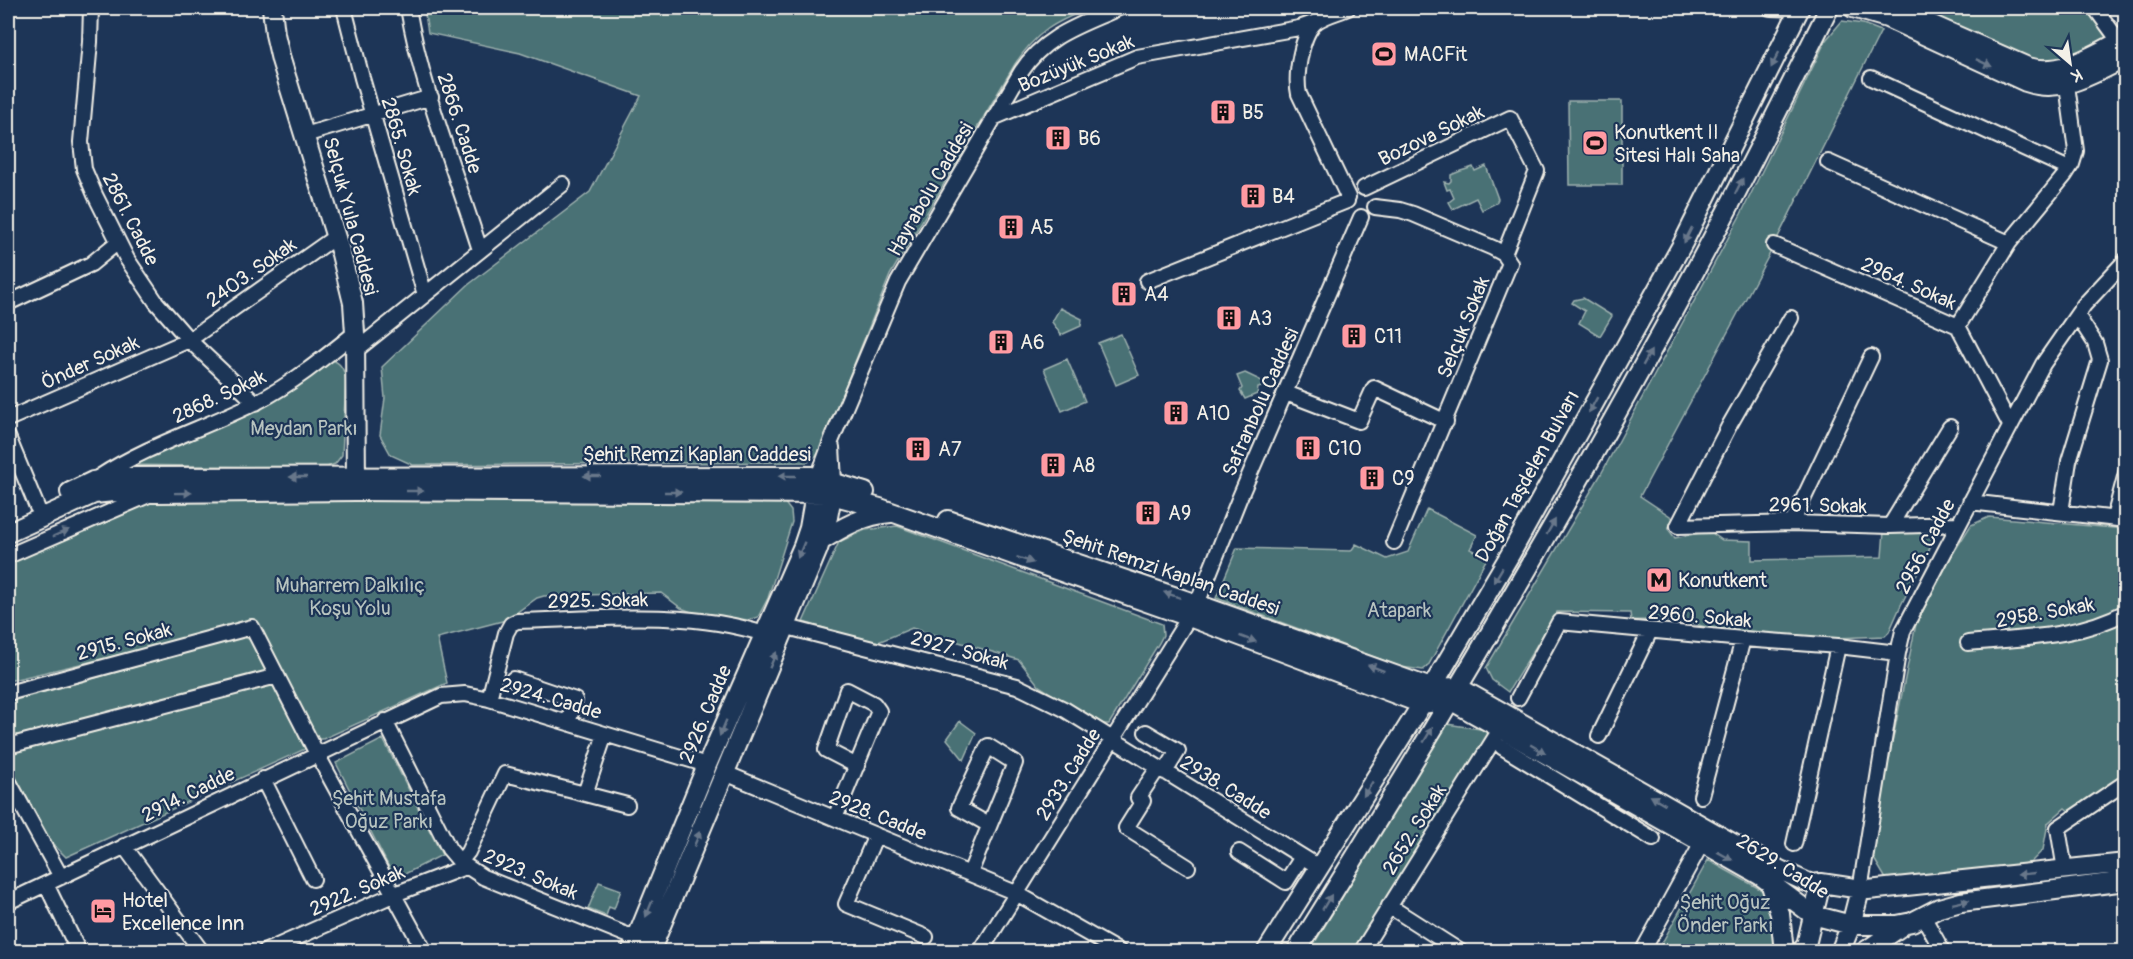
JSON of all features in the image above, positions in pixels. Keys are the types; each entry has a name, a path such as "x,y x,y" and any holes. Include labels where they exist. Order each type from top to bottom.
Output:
{"main road":[{"name":"Selçuk Yula Caddesi","path":"272,8 277,48 350,289 355,342 356,484"},
{"name":"Doğan Taşdelen Bulvarı","path":"1266,951 1426,696 1511,553 1678,253 1803,8"},
{"path":"1296,951 1454,693 1556,518 1703,255 1829,8"},
{"path":"1853,8 1887,18 2026,82 2049,87 2067,84 2124,47"},
{"path":"1892,8 2034,69 2048,70 2062,67 2124,47"},
{"name":"Şehit Remzi Kaplan Caddesi","path":"8,520 93,482 118,477 356,484 825,487 1193,610 1426,696"},
{"name":"Şehit Remzi Kaplan Caddesi","path":"8,533 94,494 356,484"},
{"path":"651,951 821,541 825,487"},
{"name":"Şehit Remzi Kaplan Caddesi","path":"825,487 894,513 1193,610"},
{"name":"2926. Cadde","path":"634,945 707,765 803,546 825,487"},
{"path":"821,541 860,520 875,515 894,513"},
{"path":"1426,696 1454,693"},
{"name":"2629. Cadde","path":"1454,693 1501,728 1770,882 1813,915 1851,925 1876,926 1915,920 1946,906 1969,900 2126,881"},
{"name":"2629. Cadde","path":"1454,693 1780,870 1811,884 1821,883 1860,890 2126,863"},
{"path":"707,765 725,773"},
{"path":"1770,882 1780,914 1784,951"},
{"path":"1801,951 1806,945 1821,883"},
{"path":"1840,951 1851,925 1860,890"},
{"path":"1864,951 1915,920"}],"street":[{"name":"2861. Cadde","path":"90,8 90,42 81,142 84,169 127,259 156,302 189,340 256,402"},
{"name":"2865. Sokak","path":"344,8 425,295"},
{"name":"2866. Cadde","path":"408,8 419,58 480,250"},
{"name":"Hayrabolu Caddesi","path":"825,487 832,439 898,282 1025,65 1041,48 1061,34 1119,8"},
{"path":"1147,281 1348,199 1355,190 1364,189 1375,197 1375,207 1370,214 1361,217 1352,214 1349,210 1348,199 1298,87 1298,72 1303,50 1316,22 1348,8"},
{"path":"1770,8 1803,8"},
{"path":"2095,8 2124,47"},
{"name":"Bozüyük Sokak","path":"993,118 1137,57 1299,28 1316,22"},
{"path":"1871,78 2069,170"},
{"path":"1958,326 2009,243 2069,170 2076,151 2067,84"},
{"path":"305,135 431,97"},
{"name":"Bozova Sokak","path":"1364,189 1510,118 1537,171 1504,254"},
{"path":"1827,162 2009,243"},
{"name":"2868. Sokak","path":"93,482 142,453 256,402 355,342 425,295 562,184"},
{"name":"Selçuk Sokak","path":"1375,207 1407,211 1493,248 1504,254 1510,263 1446,422 1394,542"},
{"name":"Safranbolu Caddesi","path":"1193,610 1361,217"},
{"name":"2403. Sokak","path":"189,340 335,237"},
{"path":"8,303 91,264 118,242"},
{"name":"2964. Sokak","path":"1774,245 1958,326 2010,425"},
{"name":"2956. Cadde","path":"1860,890 1899,647 1908,622 2043,364 2077,315 2126,261"},
{"path":"2061,512 2069,461 2100,360 2097,347 2077,315"},
{"name":"2961. Sokak","path":"1791,318 1729,426 1678,526 1792,523 1890,526 1958,524"},
{"name":"Önder Sokak","path":"8,420 189,340"},
{"path":"1792,523 1871,357"},
{"path":"1286,393 1359,422 1374,388 1446,422"},
{"path":"1994,394 2019,407"},
{"path":"1890,526 1950,427"},
{"path":"8,437 37,507"},
{"path":"1970,502 2120,519 2126,473"},
{"path":"8,556 154,493"},
{"name":"2933. Cadde","path":"980,951 1193,610"},
{"name":"2958. Sokak","path":"1968,643 2071,631 2097,625 2126,612"},
{"name":"2925. Sokak","path":"489,699 506,633 511,624 517,621 678,618 730,625 764,634"},
{"name":"2960. Sokak","path":"1518,698 1559,622 1838,646 1899,647"},
{"name":"2915. Sokak","path":"8,693 252,627 277,676"},
{"name":"2927. Sokak","path":"787,627 1017,686 1053,703 1112,740"},
{"path":"1599,736 1650,631"},
{"path":"1701,796 1743,639"},
{"path":"1794,844 1838,646"},
{"path":"8,747 277,676 316,754 425,951"},
{"path":"513,679 575,700 568,723"},
{"path":"835,818 857,766 879,711 874,704 847,690 826,750 857,766"},
{"name":"2924. Cadde","path":"385,721 441,696 465,694 489,699 707,765"},
{"name":"2914. Cadde","path":"8,902 385,721"},
{"name":"2923. Sokak","path":"385,721 449,849 463,864 483,878 634,945"},
{"name":"2652. Sokak","path":"1361,951 1501,728"},
{"path":"1146,732 1178,751 1138,798 1143,801 1126,828 1188,867"},
{"path":"585,794 605,734"},
{"name":"2938. Cadde","path":"1112,740 1319,867"},
{"path":"970,873 1016,763 988,746 959,808 989,825"},
{"path":"1502,747 1653,839"},
{"name":"2928. Cadde","path":"725,773 1016,893 1120,951"},
{"path":"463,864 505,774 627,806"},
{"path":"263,779 313,879"},
{"path":"8,780 61,877"},
{"path":"2065,870 2058,828 2126,782"},
{"path":"1588,799 1598,783"},
{"path":"876,835 846,904 926,937"},
{"path":"1642,951 1702,843"},
{"path":"124,846 202,951"},
{"path":"1239,852 1286,882 1302,857"},
{"name":"2922. Sokak","path":"264,951 463,864"},
{"path":"46,884 79,951"},
{"path":"1389,906 1461,951"},
{"path":"1915,920 1943,951"}],"green space":[{"path":"424,8 1090,8 1047,29 1015,64 890,275 818,454 808,462 413,465 391,455 380,435 385,398 382,367 468,285 590,192 641,96 520,53 428,33"},
{"path":"1911,8 2085,8 2108,31 2107,41 2063,61 2039,61"},
{"path":"1842,21 1863,24 1881,31 1768,257 1640,496 1673,518 1668,529 1675,538 1709,531 1722,540 1752,541 1752,560 1882,557 1884,531 1938,532 1889,632 1885,636 1811,639 1735,635 1684,621 1631,620 1630,613 1557,612 1508,692 1492,680 1486,668 1600,476 1741,214 1826,40"},
{"name":"Konutkent II Sitesi Halı Saha","path":"1568,101 1622,101 1622,185 1569,185"},
{"path":"1486,166 1498,199 1496,203 1482,210 1476,198 1453,209 1449,202 1454,198 1444,182 1449,183 1451,175 1457,172 1473,167 1475,171"},
{"path":"1583,298 1612,316 1600,336 1579,323 1585,311 1572,303 1574,300"},
{"path":"1060,308 1082,319 1081,326 1061,335 1052,322"},
{"path":"1121,334 1139,375 1116,385 1098,343"},
{"name":"Meydan Parkı","path":"326,358 340,365 346,379 342,455 335,464 324,468 127,465"},
{"path":"1067,359 1085,401 1062,411 1044,369"},
{"path":"1245,373 1260,380 1264,386 1258,388 1257,394 1245,399 1240,391 1242,388 1237,376"},
{"name":"Muharrem Dalkılıç Koşu Yolu","path":"431,495 784,502 791,511 792,522 768,598 758,617 748,620 694,613 681,608 661,593 544,596 537,598 506,620 437,638 447,683 323,739 315,739 254,623 8,681 8,561 157,499 361,500"},
{"name":"Atapark","path":"1427,509 1477,535 1470,549 1487,558 1428,666 1423,670 1401,667 1216,598 1237,548 1351,551 1356,544 1387,559 1408,552"},
{"path":"1989,517 2125,529 2125,778 2078,812 2070,812 2065,808 2048,823 2043,850 2025,868 1886,879 1870,852 1916,624 1952,555 1971,525"},
{"path":"897,526 1162,624 1163,635 1159,643 1109,724 1099,724 1039,686 1019,660 912,628 876,643 803,622 839,542 865,530"},
{"path":"243,637 252,640 305,749 66,857 52,843 8,763 8,702"},
{"path":"960,721 976,733 964,760 947,739"},
{"path":"1447,724 1493,731 1355,951 1309,952"},
{"name":"Şehit Mustafa Oğuz Parkı","path":"383,739 442,855 395,879 336,763"},
{"name":"Şehit Oğuz Önder Parkı","path":"1708,860 1769,894 1778,951 1657,952"},
{"path":"599,882 621,890 614,909 609,907 606,916 588,909"}],"place":[{"name":"MACFit","path":"1384,54"},
{"name":"B5","path":"1223,112"},
{"name":"B6","path":"1058,138"},
{"name":"Konutkent II Sitesi Halı Saha","path":"1595,143"},
{"name":"B4","path":"1253,196"},
{"name":"A5","path":"1011,227"},
{"name":"A4","path":"1124,294"},
{"name":"A3","path":"1229,318"},
{"name":"C11","path":"1354,336"},
{"name":"A6","path":"1001,342"},
{"name":"A10","path":"1176,413"},
{"name":"C10","path":"1308,448"},
{"name":"A7","path":"918,449"},
{"name":"A8","path":"1053,465"},
{"name":"C9","path":"1372,478"},
{"name":"A9","path":"1148,513"},
{"name":"Konutkent","path":"1659,580"},
{"name":"Hotel Excellence Inn","path":"103,911"}]}
